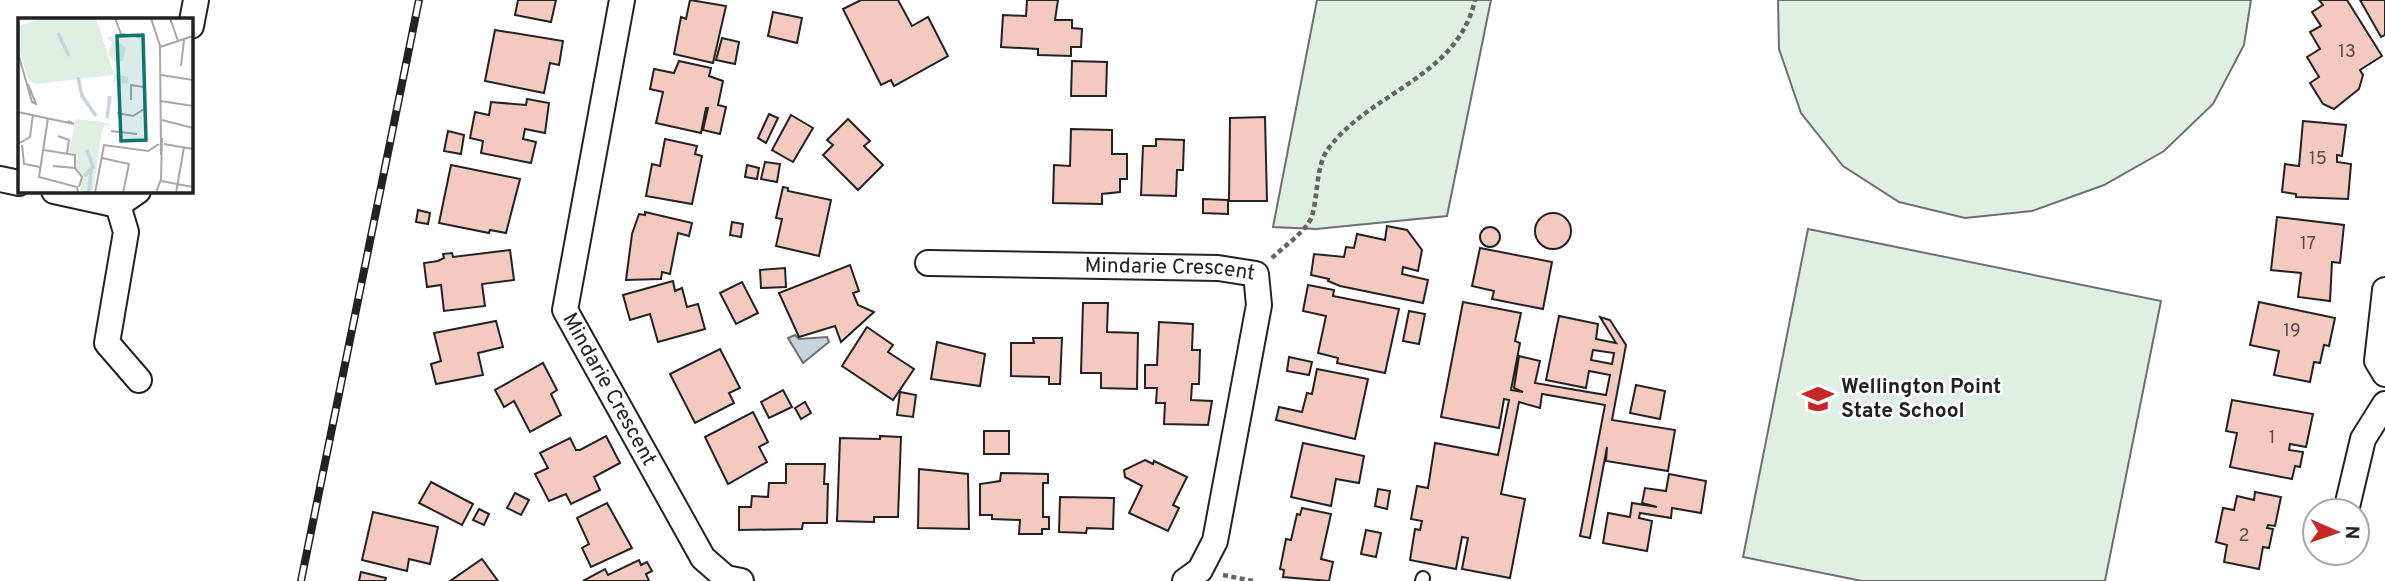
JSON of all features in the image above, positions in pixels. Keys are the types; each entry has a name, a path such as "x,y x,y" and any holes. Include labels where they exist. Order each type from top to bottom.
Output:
{"street":[{"path":"192,21 196,0"},
{"name":"Mindarie Crescent","path":"622,0 565,310 702,558 726,578 741,581"},
{"path":"0,179 18,183"},
{"path":"65,192 128,198 126,232 107,343 139,380"},
{"name":"Mindarie Crescent","path":"928,263 1218,268 1256,274 1259,305 1215,541 1200,570 1185,581"},
{"path":"2385,290 2378,361 2385,374"},
{"path":"2349,497 2363,439 2385,404"}],"path":[{"path":"1256,274 1311,219 1325,151 1341,134 1450,52 1471,16 1475,0"}],"green space":[{"path":"1317,0 1491,0 1447,216 1316,229 1273,227"},
{"path":"1778,0 2251,0 2244,45 2213,104 2164,151 2104,185 2032,211 1965,218 1899,202 1843,166 1801,113 1779,49"},
{"path":"1808,229 2161,301 2105,581 1862,581 1743,557"}],"shaded area":[{"path":"795,335 799,339 827,337 829,342 803,363 788,338"}],"building":[{"path":"518,0 556,0 551,22 515,15"},
{"path":"690,0 726,6 713,63 674,54 681,17 686,19"},
{"path":"861,0 898,0 912,26 928,17 948,56 894,86 891,80 881,85 843,9"},
{"path":"1027,0 1058,0 1055,20 1072,20 1072,28 1082,29 1081,47 1071,47 1071,56 1038,55 1038,49 1001,47 1003,15 1026,16"},
{"path":"2319,0 2347,0 2382,56 2360,70 2363,75 2359,89 2334,109 2323,104 2310,83 2319,77 2307,57 2320,49 2310,32 2321,26 2312,12 2323,5"},
{"path":"2360,0 2385,0 2385,35 2381,37"},
{"path":"773,12 802,18 797,43 768,36"},
{"path":"495,30 563,41 559,65 550,63 544,93 485,81"},
{"path":"722,38 739,42 735,64 716,60"},
{"path":"679,61 711,68 709,76 723,81 718,105 726,107 720,134 703,130 708,108 701,133 656,123 663,92 650,89 654,69 674,73"},
{"path":"1072,61 1107,62 1106,96 1071,96"},
{"path":"527,99 549,103 545,133 525,129 523,139 536,142 531,163 481,153 483,141 470,138 475,112 489,115 491,102 526,105"},
{"path":"769,114 778,118 766,143 758,138"},
{"path":"791,115 813,128 793,162 772,150"},
{"path":"1265,117 1267,201 1229,201 1230,118"},
{"path":"848,119 870,141 864,146 883,165 858,190 823,155 833,145 827,140"},
{"path":"2303,121 2346,125 2342,156 2337,155 2337,162 2351,164 2348,199 2296,197 2296,194 2282,192 2285,164 2299,166"},
{"path":"1071,129 1112,130 1112,154 1127,154 1127,179 1120,179 1120,192 1102,194 1102,204 1053,203 1054,165 1070,166"},
{"path":"448,131 464,135 461,154 444,151"},
{"path":"665,139 697,146 695,154 702,156 692,204 646,196 652,164 660,166"},
{"path":"1156,139 1184,140 1183,170 1177,170 1176,196 1141,195 1143,146 1156,146"},
{"path":"765,162 780,164 777,182 761,179"},
{"path":"451,165 520,179 506,233 490,230 489,233 439,223"},
{"path":"747,165 759,168 757,179 745,177"},
{"path":"783,187 788,188 788,191 831,200 819,256 776,246 782,219 776,218"},
{"path":"1203,199 1228,200 1228,214 1203,213"},
{"path":"418,210 430,213 428,224 416,222"},
{"path":"645,212 692,223 689,236 678,233 670,274 662,272 661,279 626,280 632,234 639,214 645,215"},
{"path":"1553,213 1566,218 1571,231 1566,244 1553,249 1540,244 1535,231 1540,218"},
{"path":"2277,217 2344,225 2340,263 2332,262 2330,301 2298,297 2301,273 2271,270"},
{"path":"732,222 743,224 741,237 730,235"},
{"path":"1387,226 1407,230 1422,250 1418,271 1403,267 1402,274 1428,280 1423,303 1340,286 1328,281 1329,279 1311,275 1314,254 1344,257 1346,247 1354,248 1357,234 1385,240"},
{"path":"1486,227 1494,227 1500,237 1494,247 1486,247 1480,241 1480,233"},
{"path":"1480,248 1552,262 1543,309 1492,299 1494,291 1472,286"},
{"path":"510,250 514,280 482,284 485,306 444,311 441,285 427,287 424,263 438,261 444,258 443,254 452,253 453,257"},
{"path":"850,265 859,291 853,293 858,305 874,312 841,342 835,326 799,337 779,293"},
{"path":"785,268 786,287 761,288 760,270"},
{"path":"673,281 675,291 682,288 687,307 698,304 705,329 658,342 650,314 630,320 623,295"},
{"path":"742,282 758,313 736,324 720,293"},
{"path":"1308,285 1334,290 1333,296 1399,309 1385,373 1337,363 1338,358 1318,353 1326,316 1303,311"},
{"path":"1463,302 1521,313 1515,341 1520,343 1511,390 1523,392 1514,388 1519,356 1540,361 1535,383 1606,395 1610,375 1589,371 1586,388 1546,380 1559,316 1598,324 1596,339 1616,343 1600,317 1610,320 1626,345 1612,420 1675,430 1668,471 1606,461 1607,447 1590,538 1580,536 1605,405 1542,394 1540,408 1519,402 1501,494 1525,499 1510,578 1462,569 1468,538 1462,537 1456,569 1410,560 1415,529 1420,530 1422,521 1411,519 1417,486 1428,488 1435,443 1498,455 1509,400 1504,399 1499,428 1441,417","holes":["1593,350 1614,353 1612,364 1591,360"]},
{"path":"2259,302 2335,318 2329,346 2324,345 2320,363 2314,362 2310,382 2274,375 2279,351 2250,345"},
{"path":"1083,303 1108,303 1107,332 1138,333 1137,389 1101,388 1101,373 1081,373"},
{"path":"1409,311 1425,314 1419,344 1403,341"},
{"path":"496,321 503,347 478,353 483,375 436,384 431,364 441,361 434,333"},
{"path":"1159,322 1193,324 1192,350 1200,350 1199,384 1192,384 1191,400 1212,401 1208,425 1164,424 1165,403 1156,403 1157,388 1145,388 1145,365 1157,365"},
{"path":"867,327 893,345 888,352 914,369 893,400 842,366"},
{"path":"1033,338 1062,338 1060,384 1049,384 1049,377 1011,376 1011,343 1034,343"},
{"path":"937,342 985,354 980,386 931,379"},
{"path":"720,349 740,388 729,393 734,403 695,423 670,374"},
{"path":"1289,357 1312,362 1309,375 1287,371"},
{"path":"543,363 557,390 551,394 561,415 530,432 514,401 504,407 495,390"},
{"path":"1317,369 1368,379 1355,439 1276,420 1279,407 1302,412 1307,393 1312,394"},
{"path":"1636,385 1665,391 1660,419 1630,413"},
{"path":"783,390 792,407 769,418 761,402"},
{"path":"900,392 916,395 913,417 897,415"},
{"path":"2232,400 2313,414 2306,447 2290,444 2289,450 2303,452 2300,467 2295,466 2292,479 2230,467 2237,433 2226,431"},
{"path":"805,402 811,413 801,419 795,408"},
{"path":"753,412 768,442 759,447 767,462 728,484 705,437"},
{"path":"984,431 1009,431 1009,454 984,454"},
{"path":"606,436 620,463 594,477 600,490 571,504 566,494 549,501 535,474 548,468 540,453 570,438 576,450 580,450"},
{"path":"880,436 901,437 898,517 874,517 874,522 837,521 840,438 880,439"},
{"path":"1303,443 1364,456 1359,483 1336,479 1331,506 1291,497"},
{"path":"1145,460 1153,464 1154,461 1187,477 1173,505 1179,508 1168,531 1129,513 1142,486 1125,477 1124,470"},
{"path":"786,464 825,464 824,484 828,484 827,523 803,523 802,529 739,530 739,507 751,507 752,496 768,497 769,483 786,483"},
{"path":"919,469 968,474 969,529 918,528"},
{"path":"1001,473 1048,474 1048,483 1043,483 1043,517 1049,517 1049,529 1042,529 1042,534 1019,534 1020,520 992,519 992,515 980,515 980,484 1000,481"},
{"path":"1669,474 1706,481 1701,513 1672,508 1671,518 1640,513 1639,518 1652,521 1647,551 1603,543 1608,513 1630,517 1632,503 1657,507 1642,503 1645,488 1666,491"},
{"path":"431,482 473,504 462,525 419,503"},
{"path":"1378,489 1390,491 1387,509 1375,506"},
{"path":"2255,492 2281,497 2275,526 2268,525 2267,528 2273,529 2269,548 2263,547 2259,569 2224,562 2227,545 2216,542 2223,508 2234,510 2237,496 2254,500"},
{"path":"515,493 529,500 521,515 507,508"},
{"path":"1060,497 1114,498 1113,529 1087,528 1086,533 1059,532"},
{"path":"607,503 632,548 591,567 582,548 589,544 577,518"},
{"path":"1302,508 1331,514 1321,559 1333,562 1329,581 1283,577 1284,570 1280,569 1286,539 1291,540 1297,514 1300,515"},
{"path":"479,509 489,514 484,525 473,520"},
{"path":"373,512 438,527 430,564 409,559 407,571 362,560"},
{"path":"1366,530 1381,533 1376,557 1361,554"},
{"path":"482,559 498,581 450,581"},
{"path":"639,560 641,565 647,562 652,571 646,574 649,581 583,581 605,569 608,575"},
{"path":"361,572 386,578 385,581 359,581"}],"railway":[{"path":"301,581 419,0"}],"place":[{"name":"Wellington Point State School","path":"1818,399"}]}
